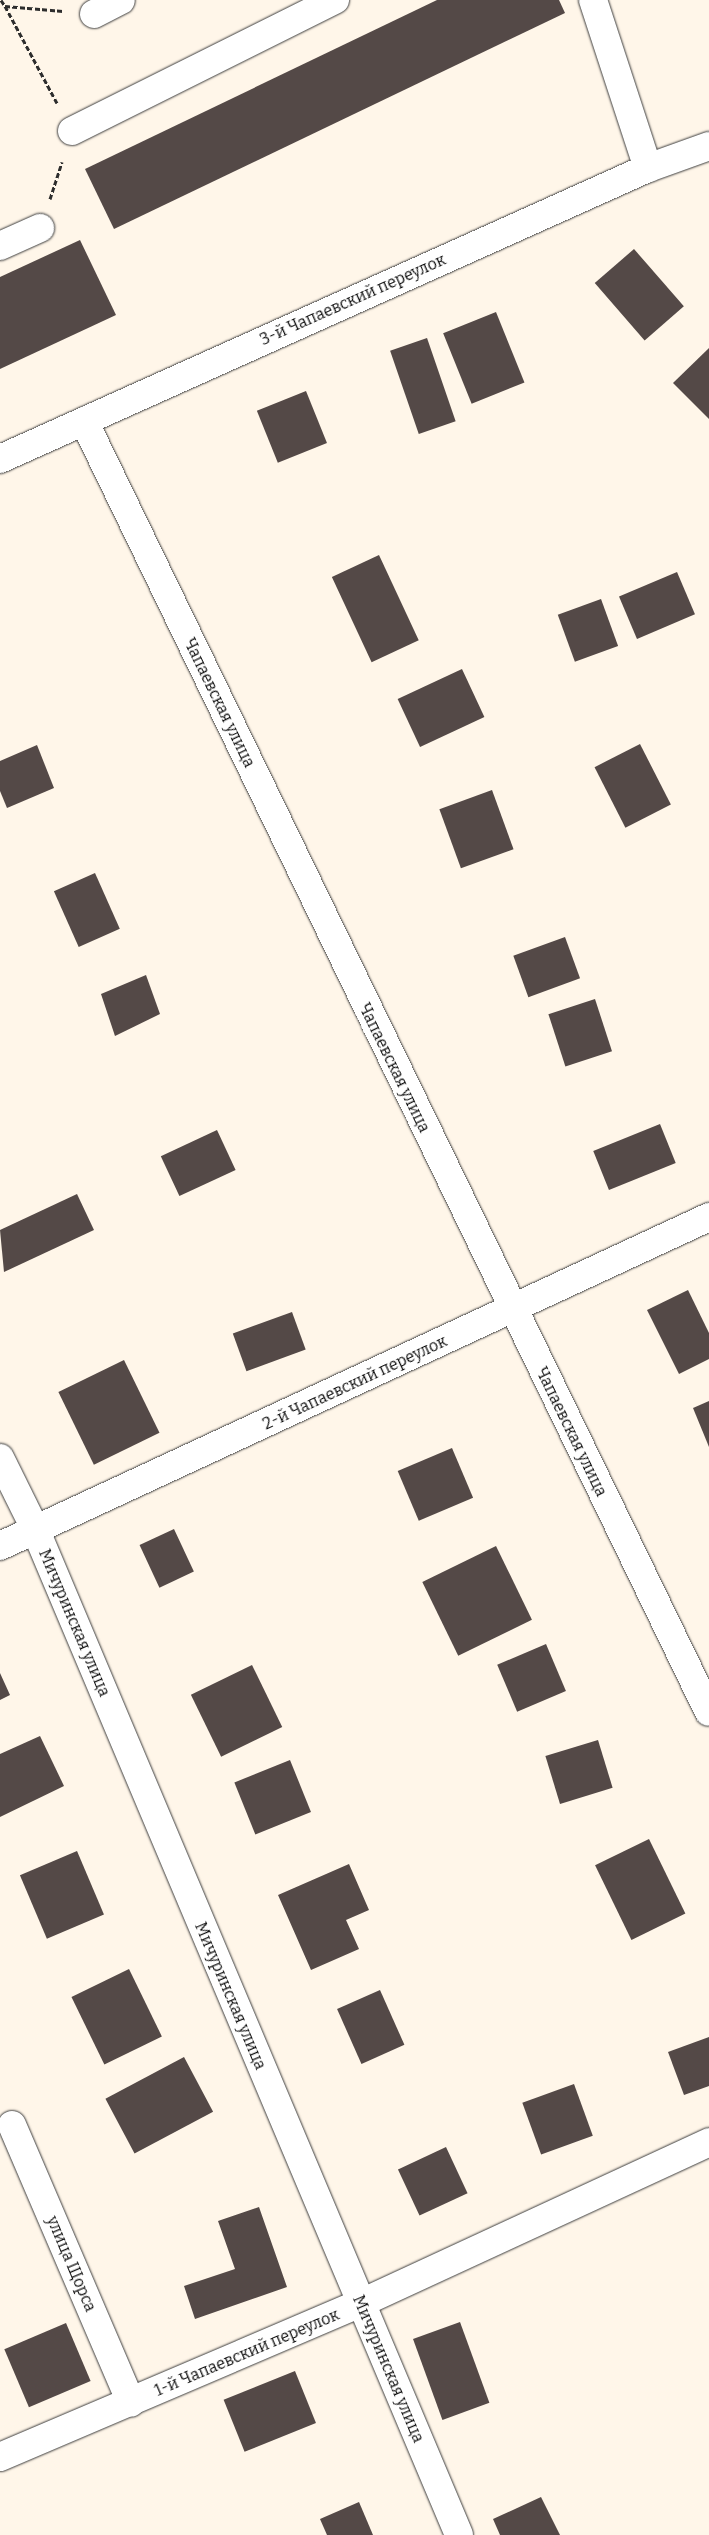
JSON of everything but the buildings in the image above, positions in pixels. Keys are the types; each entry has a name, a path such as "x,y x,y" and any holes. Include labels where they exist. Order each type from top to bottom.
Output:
{"street":[{"path":"94,14 122,0"},
{"path":"72,131 335,0"},
{"path":"593,0 648,168"},
{"name":"3-й Чапаевский переулок","path":"0,459 648,168 709,146"},
{"path":"0,246 40,228"},
{"name":"Чапаевская улица","path":"84,421 511,1311 709,1712"},
{"name":"2-й Чапаевский переулок","path":"0,1546 511,1311 709,1217"},
{"name":"Мичуринская улица","path":"0,1458 36,1531 359,2304 459,2535"},
{"name":"улица Щорса","path":"12,2125 130,2403"},
{"name":"1-й Чапаевский переулок","path":"0,2457 359,2304 709,2142"}],"path":[{"path":"1,0 72,131 40,228"},
{"path":"5,6 94,14"}]}
